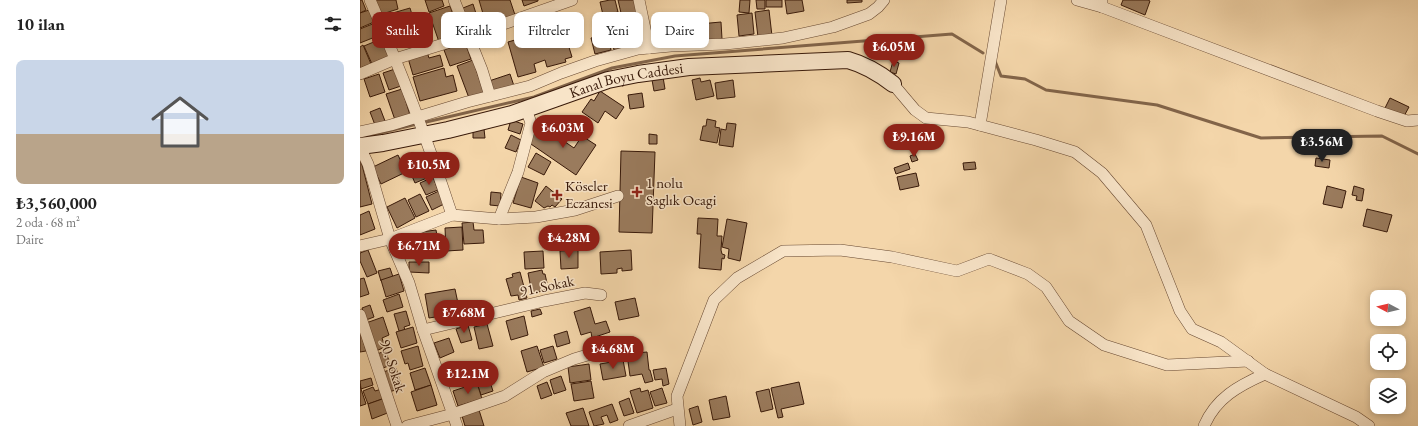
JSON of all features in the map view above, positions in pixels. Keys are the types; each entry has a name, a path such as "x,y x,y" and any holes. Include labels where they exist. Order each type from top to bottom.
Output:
{"street":[{"path":"370,0 396,59 452,215"},
{"path":"454,0 459,12"},
{"path":"506,20 544,4 572,0"},
{"path":"639,0 649,48"},
{"name":"Kanal Boyu Caddesi","path":"360,132 391,125 530,86 595,61 638,49 726,44 782,38 833,27 869,14 884,0"},
{"path":"980,125 1001,0"},
{"path":"1077,0 1102,3 1377,112 1407,121 1418,120"},
{"path":"360,74 396,59 441,45"},
{"path":"474,48 490,96"},
{"name":"Kanal Boyu Caddesi","path":"360,146 424,135 498,118 608,80 689,67 848,60 863,64 893,84"},
{"path":"893,84 914,110 926,118 968,122 1075,152 1102,173 1146,225 1180,311 1192,329 1221,342 1265,374 1356,417 1370,426"},
{"path":"499,219 518,172 531,123 526,109"},
{"path":"360,146 368,164 390,239 409,283 422,330 457,426"},
{"path":"360,246 390,239 452,215 499,219 536,217 575,210 618,196"},
{"path":"680,426 677,409 677,396 714,300 737,278 783,251 840,250 892,257 957,271 989,259 1028,274 1046,287 1069,321 1104,345 1167,365 1248,361"},
{"name":"91. Sokak","path":"422,330 544,301 585,293 601,295"},
{"name":"90. Sokak","path":"360,315 397,426"},
{"path":"407,426 453,414 505,396 544,372 574,359 631,342"},
{"path":"1204,426 1210,414 1228,394 1265,374"},
{"path":"629,426 677,409"}],"building":[{"path":"360,0 362,0 366,10 360,13"},
{"path":"375,0 396,0 398,9 388,12 378,12"},
{"path":"425,0 442,0 444,6 429,12"},
{"path":"479,0 510,0 514,15 506,18 506,12 482,12"},
{"path":"522,0 538,0 538,1 524,6"},
{"path":"615,0 618,12 602,12 600,2"},
{"path":"618,0 634,0 637,12 621,12"},
{"path":"740,0 750,0 749,13 739,12"},
{"path":"756,0 765,0 765,9 757,9"},
{"path":"766,0 782,0 782,7 766,7"},
{"path":"785,0 802,0 804,11 787,14"},
{"path":"847,0 862,0 862,2 847,3"},
{"path":"1123,0 1150,1 1145,15 1121,5"},
{"path":"473,4 476,12 464,12 463,8"},
{"path":"450,6 452,12 441,12 441,41 439,42 433,25 432,12"},
{"path":"410,8 411,12 396,12"},
{"path":"369,10 372,17 372,23 360,28 360,13"},
{"path":"769,10 772,36 758,37 755,12"},
{"path":"752,13 754,34 739,36 737,15"},
{"path":"721,22 722,39 709,40 709,23"},
{"path":"372,24 372,38 360,43 360,29"},
{"path":"514,40 514,48 569,48 572,57 565,59 566,62 547,67 545,60 534,64 536,72 518,77 508,42"},
{"path":"372,43 372,48 385,48 389,57 372,64 364,46"},
{"path":"363,45 371,64 360,68 360,47"},
{"path":"449,48 467,48 471,59 450,66 444,50"},
{"path":"594,48 611,48 611,50 595,54"},
{"path":"614,48 626,48 614,50"},
{"path":"427,52 429,58 440,55 443,66 413,75 408,58"},
{"path":"473,60 484,93 469,98 457,66"},
{"path":"893,61 899,63 896,74 890,72"},
{"path":"444,68 446,77 453,75 457,91 420,101 413,77"},
{"path":"395,69 401,86 389,90 383,73"},
{"path":"379,74 385,92 370,97 364,79"},
{"path":"510,74 514,86 493,93 489,81"},
{"path":"663,77 665,89 654,91 652,80"},
{"path":"700,78 701,82 710,80 714,96 696,100 692,80"},
{"path":"733,80 735,97 717,99 715,83"},
{"path":"402,89 410,115 395,120 386,94"},
{"path":"600,91 624,107 616,119 605,111 598,123 582,112 591,99 594,101"},
{"path":"642,93 644,107 630,109 628,95"},
{"path":"1390,98 1409,107 1403,118 1385,108"},
{"path":"380,108 385,121 375,125 370,112"},
{"path":"707,119 716,121 715,127 720,128 717,143 700,140 703,126 706,126"},
{"path":"511,120 523,124 520,134 508,130"},
{"path":"727,123 736,124 733,147 719,145 721,129 726,130"},
{"path":"540,125 574,148 582,136 596,145 576,175 528,142"},
{"path":"473,129 484,129 485,138 473,138"},
{"path":"649,134 657,135 657,144 649,144"},
{"path":"511,135 521,140 516,152 505,148"},
{"name":"1 nolu Saglık Ocagi","path":"621,151 655,152 652,233 619,232"},
{"path":"536,153 551,162 544,175 528,167"},
{"path":"915,154 918,160 912,162 910,156"},
{"path":"398,155 406,172 381,184 373,167"},
{"path":"360,157 372,204 360,207"},
{"path":"427,158 434,175 415,183 408,167"},
{"path":"1316,158 1330,160 1329,168 1315,166"},
{"path":"975,162 976,169 964,170 963,163"},
{"path":"908,163 910,169 896,174 894,168"},
{"path":"916,173 919,186 900,190 897,177"},
{"path":"433,177 438,190 426,195 420,183"},
{"path":"521,177 538,183 531,208 513,203"},
{"path":"546,186 562,199 555,207 552,205 544,208 535,201"},
{"path":"1327,186 1346,191 1342,208 1323,204"},
{"path":"1354,186 1364,189 1362,201 1356,200 1357,196 1352,195"},
{"path":"439,191 444,204 432,210 426,197"},
{"path":"491,192 501,193 500,206 490,205"},
{"path":"420,194 429,211 416,217 408,200"},
{"path":"405,198 415,218 397,228 387,207"},
{"path":"1367,209 1392,215 1387,232 1363,226"},
{"path":"369,211 375,229 360,235 360,215"},
{"path":"698,218 718,219 717,236 722,236 721,250 722,254 725,255 724,259 722,258 721,270 699,268 701,234 697,234"},
{"path":"727,219 747,223 740,261 728,258 729,249 722,247"},
{"path":"473,222 474,230 483,230 484,243 464,244 462,223"},
{"path":"462,227 463,250 446,251 445,228"},
{"path":"436,230 439,248 423,250 421,232"},
{"path":"368,250 377,273 367,277 360,261 360,253"},
{"path":"578,250 578,268 561,269 560,251"},
{"path":"631,250 632,270 622,271 622,268 617,269 617,273 601,274 600,252"},
{"path":"543,251 544,268 525,269 524,252"},
{"path":"409,262 429,262 429,273 409,272"},
{"path":"390,268 393,277 381,281 378,271"},
{"path":"542,270 543,274 545,274 547,283 544,284 545,290 532,294 528,273"},
{"path":"520,272 527,298 519,300 518,295 511,296 506,279 513,277 512,274"},
{"path":"399,274 404,291 386,297 381,280"},
{"path":"364,278 369,294 360,297 360,279"},
{"path":"455,289 460,313 429,318 425,294"},
{"path":"399,294 403,307 387,312 383,300"},
{"path":"635,298 639,316 619,320 615,302"},
{"path":"370,305 374,317 366,320 362,308"},
{"path":"590,307 595,324 606,321 610,332 592,338 591,332 581,335 574,312"},
{"path":"540,309 542,314 532,317 531,311"},
{"path":"406,311 410,325 404,327 405,330 399,331 394,314"},
{"path":"524,316 528,335 511,340 506,321"},
{"path":"383,317 389,335 382,338 385,347 376,351 366,323"},
{"path":"487,324 493,346 479,349 474,327"},
{"path":"468,325 472,340 461,343 456,329"},
{"path":"413,327 417,343 401,348 396,332"},
{"path":"567,331 570,343 557,347 554,335"},
{"path":"361,333 366,351 360,352 360,334"},
{"path":"449,338 454,352 440,358 434,343"},
{"path":"418,346 423,366 410,370 408,363 405,364 401,351"},
{"path":"537,346 544,367 527,372 521,351"},
{"path":"553,346 557,359 544,363 540,350"},
{"path":"385,351 391,365 383,368 377,354"},
{"path":"647,352 649,370 653,381 645,383 642,374 630,376 627,354"},
{"path":"623,360 626,376 603,380 600,364"},
{"path":"461,363 465,374 470,372 472,378 450,386 444,369"},
{"path":"589,364 591,380 570,383 568,367"},
{"path":"396,368 402,388 389,392 383,372"},
{"path":"425,368 431,385 415,390 410,373"},
{"path":"666,368 669,384 663,386 662,379 655,380 653,370"},
{"path":"561,376 566,390 554,394 550,380"},
{"path":"371,378 373,385 361,389 360,381"},
{"path":"489,379 493,391 481,395 477,383"},
{"path":"591,381 594,398 574,401 571,384"},
{"path":"547,382 552,395 541,399 537,386"},
{"path":"799,382 804,404 781,409 783,417 778,418 771,388"},
{"path":"477,383 482,399 458,406 453,391"},
{"path":"431,385 437,405 417,411 411,392"},
{"path":"360,386 366,404 360,406"},
{"path":"373,387 375,391 382,389 385,398 368,404 363,391"},
{"path":"640,388 641,392 648,390 653,408 637,413 630,391"},
{"path":"662,388 667,403 655,406 650,392"},
{"path":"769,389 773,409 761,412 756,392"},
{"path":"726,396 730,417 713,420 709,400"},
{"path":"385,398 390,412 372,419 368,404"},
{"path":"629,398 634,413 624,416 619,402"},
{"path":"612,404 618,420 610,423 607,415 601,417 604,424 594,426 589,412"},
{"path":"698,406 702,422 693,425 689,409"},
{"path":"583,408 589,426 571,426 566,413"},
{"path":"479,410 484,426 465,426 462,416"}],"waterway":[{"path":"422,123 534,97 612,68 675,56 952,34 983,53"},
{"path":"995,61 1001,76 1025,79 1046,90 1157,105 1261,138 1382,136 1418,154"},
{"path":"360,138 417,124"}],"place":[{"name":"1 nolu Saglık Ocagi","path":"637,192"},
{"name":"Köseler Eczanesi","path":"557,195"}]}
